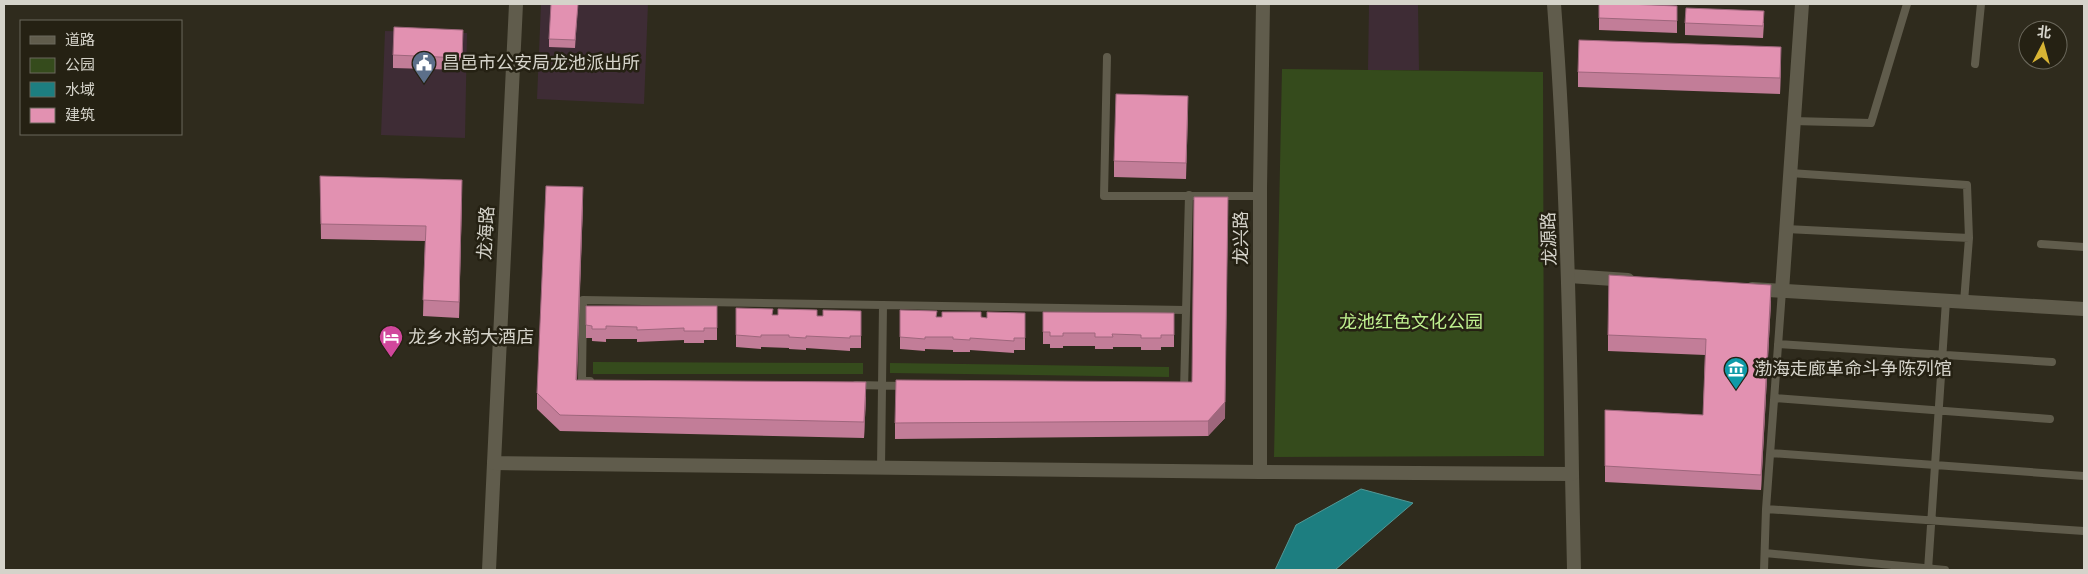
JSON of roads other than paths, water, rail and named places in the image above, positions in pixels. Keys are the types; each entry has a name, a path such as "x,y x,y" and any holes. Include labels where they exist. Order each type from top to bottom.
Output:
{"street":[{"name":"龙海路","path":"489,570 516,4"},
{"name":"龙兴路","path":"1260,472 1260,196 1263,4"},
{"name":"龙源路","path":"1554,4 1562,112 1569,276 1574,570"},
{"path":"1782,291 1802,4"},
{"path":"1569,276 1646,282"},
{"path":"1743,288 2084,309"},
{"path":"494,463 1572,474"}],"lane":[{"path":"1794,121 1870,123 1907,4"},
{"path":"1975,64 1981,4"},
{"path":"1106,57 1104,196 1260,196"},
{"path":"1790,173 1967,185 1969,238 1964,302"},
{"path":"1174,390 1184,390 1189,195"},
{"path":"1786,229 1969,238"},
{"path":"2041,244 2084,247"},
{"path":"1764,570 1766,509 1782,291"},
{"path":"601,381 582,380 583,300 1185,310"},
{"path":"1928,569 1946,301"},
{"path":"881,468 883,305"},
{"path":"1778,344 2052,362"},
{"path":"843,385 911,386"},
{"path":"1775,398 2050,419"},
{"path":"1771,453 2084,476"},
{"path":"1766,509 2084,531"},
{"path":"1765,553 1945,570"}],"water":[{"path":"1361,489 1413,503 1335,570 1275,570 1296,525"}],"place":[{"name":"昌邑市公安局龙池派出所","path":"424,84"},
{"name":"龙乡水韵大酒店","path":"391,358"},
{"name":"渤海走廊革命斗争陈列馆","path":"1736,390"}],"park label":[{"name":"龙池红色文化公园","path":"1411,322"}]}
